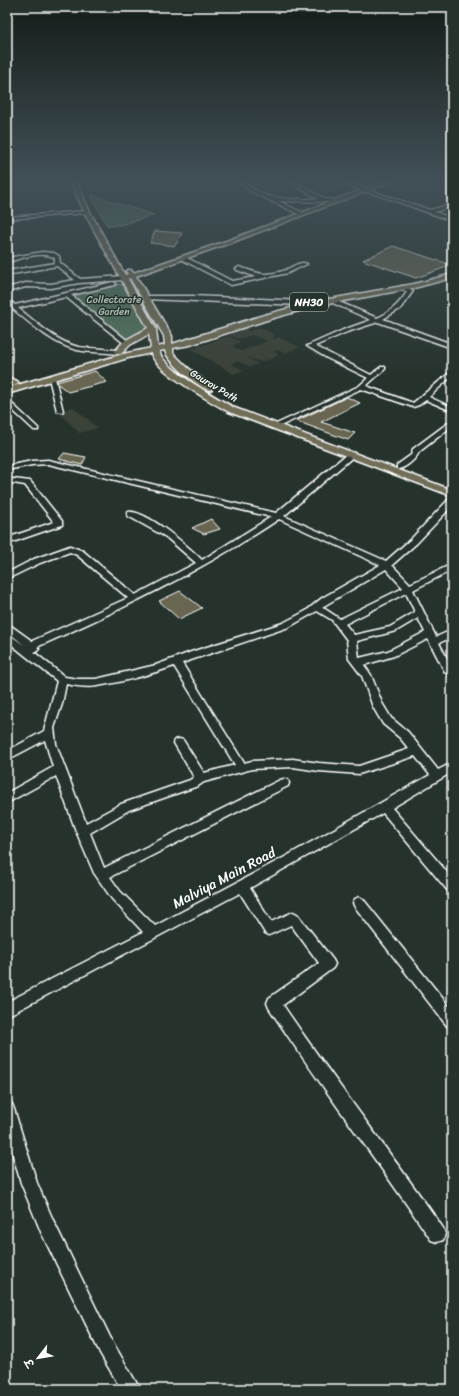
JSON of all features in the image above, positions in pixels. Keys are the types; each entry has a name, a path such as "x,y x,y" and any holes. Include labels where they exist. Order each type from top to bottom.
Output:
{"main road":[{"name":"Gaurav Path","path":"107,245 127,278 152,329 155,356 161,363 203,394 232,410 277,425 350,456 452,493"},
{"path":"111,245 127,278 146,298 168,336 168,352 173,359 212,392 277,425 452,486"},
{"path":"127,278 218,245"},
{"name":"NH30","path":"9,383 118,352 168,344 187,343 301,305 396,286 452,271"},
{"name":"NH30","path":"301,305 403,287 452,276"},
{"path":"118,352 127,343 152,329"},
{"name":"NH30","path":"7,391 154,346"},
{"path":"131,354 146,355 161,363"}],"street":[{"path":"7,260 47,253 54,255 58,261 58,264 79,281"},
{"path":"184,258 231,283 286,272 304,264"},
{"path":"7,273 58,264"},
{"path":"239,269 262,277"},
{"path":"7,290 26,285 51,286 79,281 127,278"},
{"path":"14,307 67,295 127,278"},
{"path":"373,378 329,357 310,346 351,328 378,320 404,304 410,291 403,287"},
{"path":"67,295 127,343"},
{"path":"146,298 207,298 301,305"},
{"path":"330,300 378,320 452,346"},
{"path":"7,302 57,338 75,347 118,352"},
{"path":"277,425 361,387 383,368"},
{"path":"361,387 413,405 417,404 452,373"},
{"path":"52,378 60,411"},
{"path":"425,397 449,408"},
{"path":"7,401 36,429"},
{"path":"400,467 414,456 416,451 452,422"},
{"path":"27,647 133,598 201,563 277,516 350,456"},
{"path":"7,468 32,463 48,462 277,516 387,565 407,588 433,637 448,670 452,674"},
{"path":"7,483 13,481 28,482 59,523 7,541"},
{"path":"7,626 48,669 62,680 78,683 96,683 126,677 158,668 197,653 286,625 332,596 387,565 414,541 452,501"},
{"path":"132,514 152,524 174,538 201,563"},
{"path":"7,576 37,561 70,549 80,553 133,598"},
{"path":"339,623 452,567"},
{"path":"316,607 335,618 352,639 354,659 366,675 377,704 387,721 404,735 437,776"},
{"path":"352,639 393,629 420,613"},
{"path":"357,663 390,654 433,637 452,634"},
{"path":"7,636 27,647"},
{"path":"176,661 242,768"},
{"path":"62,680 49,728 59,769 98,869 116,895 153,933"},
{"path":"7,756 50,733"},
{"path":"179,743 201,778"},
{"path":"82,831 125,807 194,783 201,778 242,768 293,763 319,767 359,770 417,751"},
{"name":"Malviya Main Road","path":"7,1009 242,885 280,867 452,767"},
{"path":"7,798 59,769"},
{"path":"102,875 284,783"},
{"path":"385,807 452,887"},
{"path":"242,885 269,929 293,918 328,964 274,1003 316,1066 392,1168 437,1234"},
{"path":"359,903 452,1021"},
{"path":"7,1109 29,1183 47,1226 106,1347 132,1389"}],"shaded area":[{"path":"260,327 275,335 272,338 274,339 278,337 300,347 285,353 277,350 273,351 279,355 269,360 256,354 267,360 261,362 247,357 258,364 250,367 237,361 231,364 244,370 234,374 191,349 229,336 241,342 232,346 241,351 268,341 252,335 238,339 229,335 246,329 250,331"},
{"path":"73,407 98,428 79,433 59,412"}],"green space":[{"name":"Collectorate Garden","path":"118,284 124,285 148,328 126,340 72,296"}],"building":[{"path":"393,246 452,265 416,278 363,260"},
{"path":"95,371 107,382 68,392 57,382"},
{"path":"347,397 360,403 321,422 355,433 348,440 296,421"},
{"path":"64,453 86,457 82,465 59,459"},
{"path":"211,519 220,529 204,534 192,528"},
{"path":"180,591 202,608 179,619 159,601"}]}
